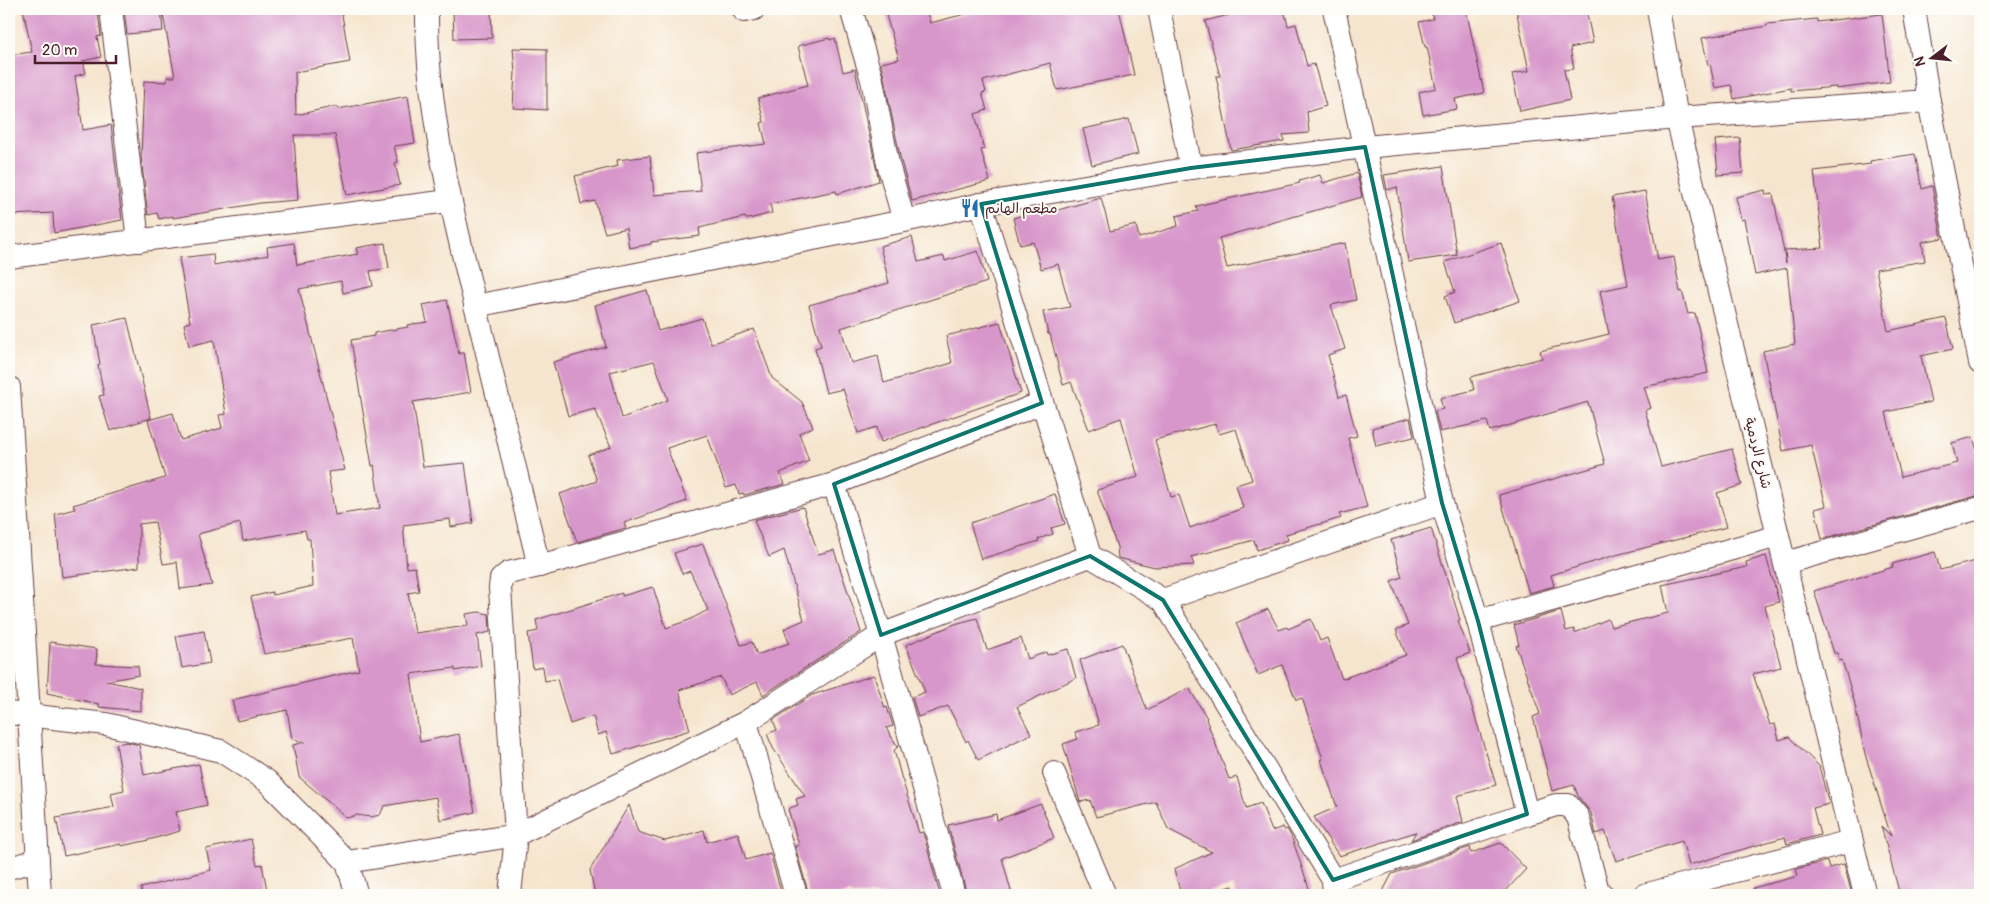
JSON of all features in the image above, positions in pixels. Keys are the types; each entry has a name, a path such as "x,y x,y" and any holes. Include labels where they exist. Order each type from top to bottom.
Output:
{"street":[{"path":"111,9 138,242"},
{"path":"426,9 426,39 430,82 449,201 539,566"},
{"path":"743,9 744,11 754,9"},
{"path":"851,9 872,80 888,164 904,221"},
{"path":"1159,9 1191,168"},
{"path":"1334,9 1442,503 1478,621 1527,814"},
{"name":"شارع الردمية","path":"1658,9 1677,118 1864,895"},
{"path":"1914,9 1928,101 1980,362"},
{"path":"475,306 981,204 1191,168 1365,147 1677,118 1928,101"},
{"path":"9,257 449,201"},
{"path":"981,204 1090,556 1163,600 1333,888 1527,814 1556,805 1568,805 1578,817 1598,891 1603,895"},
{"path":"9,387 18,713 38,860 40,895"},
{"path":"510,895 516,835 500,588 501,578 508,573 834,484 1042,403"},
{"path":"834,484 881,635 954,895"},
{"path":"1163,600 1442,503"},
{"path":"1784,562 1980,508"},
{"path":"1478,621 1778,536"},
{"path":"347,862 516,835 746,722 881,635 1090,556"},
{"path":"18,713 106,724 222,751 267,781 347,862 356,895"},
{"path":"746,722 796,895"},
{"path":"1054,773 1105,895"},
{"path":"1644,895 1851,841"},
{"path":"9,868 38,860"}],"highlighted area":[{"path":"1365,147 1442,503 1478,621 1527,814 1333,880 1163,600 1090,556 881,635 834,484 1042,403 981,204 1191,168"}],"building":[{"path":"23,9 96,9 98,13 101,36 97,37 101,57 83,61 86,73 75,76 83,130 111,125 122,220 54,233 53,213 9,215 9,55 32,52"},
{"path":"161,9 163,31 127,34 124,10"},
{"path":"209,9 341,9 350,62 295,72 296,115 337,106 338,109 408,96 415,143 394,146 398,162 395,163 400,185 347,195 335,135 294,135 298,200 260,203 173,218 173,216 159,219 157,213 148,215 141,156 144,81 167,82 167,77 175,77 163,15"},
{"path":"453,9 491,9 492,38 454,39"},
{"path":"909,9 926,9 930,23 985,9 1119,9 1134,75 1057,90 1050,63 983,81 986,92 982,93 987,110 975,114 984,149 981,150 990,181 912,201 901,161 881,63 899,59 886,15"},
{"path":"1252,9 1284,9 1288,26 1296,24 1307,66 1314,64 1326,106 1307,112 1309,133 1283,135 1284,141 1231,150 1216,76 1220,76 1205,21"},
{"path":"1431,9 1466,9 1484,93 1455,99 1457,109 1423,115 1419,92 1436,88 1427,47 1425,47 1419,22 1433,19"},
{"path":"1516,9 1586,9 1593,43 1570,48 1574,69 1564,70 1570,100 1520,111 1512,74 1529,71"},
{"path":"1882,14 1890,82 1836,89 1836,87 1791,91 1791,88 1734,99 1731,85 1715,88 1702,38 1767,26 1767,24 1817,19 1817,22"},
{"path":"829,38 830,40 835,38 843,72 855,69 879,181 837,194 836,191 770,204 772,213 749,219 745,217 699,228 700,236 651,242 651,244 629,248 626,228 605,233 595,201 581,204 575,176 618,166 617,160 650,156 654,195 701,191 696,153 766,144 761,123 764,122 758,98 808,85 798,46"},
{"path":"513,48 547,49 547,110 513,108 515,72"},
{"path":"1129,119 1138,154 1092,165 1083,129"},
{"path":"1740,138 1743,173 1718,175 1715,140"},
{"path":"1915,154 1922,189 1932,186 1942,238 1922,242 1925,261 1876,269 1888,331 1946,318 1953,349 1921,356 1931,402 1886,412 1901,477 1957,463 1952,443 1973,437 1980,462 1980,495 1822,539 1815,509 1826,506 1811,445 1783,451 1763,351 1795,344 1787,268 1755,275 1744,219 1741,220 1736,197 1765,190 1766,195 1773,194 1786,263 1785,250 1823,248 1814,171 1871,164 1870,161"},
{"path":"1443,166 1457,255 1408,262 1397,187 1387,190 1384,175"},
{"path":"1357,173 1362,197 1219,238 1227,268 1345,243 1356,300 1331,305 1345,349 1328,355 1339,397 1346,395 1357,436 1348,438 1367,507 1339,514 1341,518 1286,534 1288,540 1257,550 1254,540 1191,557 1194,565 1155,567 1118,558 1117,547 1097,490 1138,477 1121,418 1089,430 1071,382 1063,385 1043,312 1070,307 1058,264 1041,269 1033,242 1020,245 1013,218 1050,207 1051,212 1101,198 1110,231 1136,225 1139,238 1178,226 1176,216 1198,211 1196,206 1300,183 1299,181 1320,175 1323,183","holes":["1215,424 1219,434 1236,429 1252,480 1236,485 1243,508 1190,528 1179,495 1171,497 1155,440"]},
{"path":"1645,191 1658,260 1674,257 1680,292 1682,291 1688,314 1695,313 1708,373 1644,387 1651,408 1645,410 1661,467 1732,449 1742,485 1717,493 1727,527 1616,555 1551,575 1554,586 1529,593 1499,495 1605,464 1588,402 1490,431 1487,421 1440,432 1435,411 1443,409 1440,398 1474,390 1471,377 1542,358 1540,351 1609,334 1600,291 1628,285 1612,197"},
{"path":"912,237 918,262 944,256 945,261 978,251 987,282 841,328 851,363 878,356 884,383 952,363 946,336 1000,322 1021,393 881,442 877,427 858,433 843,389 826,393 815,348 821,346 809,305 889,283 880,246"},
{"path":"294,243 297,265 358,254 356,248 385,243 389,268 370,271 373,286 343,293 341,281 299,289 345,470 328,472 335,515 380,508 351,340 374,336 374,333 408,327 407,325 427,322 423,305 447,300 459,354 464,352 471,392 413,402 423,467 465,463 473,523 451,527 450,519 403,525 407,568 415,567 419,591 408,593 415,633 468,626 466,614 479,612 489,614 490,632 477,635 481,666 455,671 455,668 411,674 420,742 459,734 475,812 440,820 436,797 384,806 380,815 371,817 356,815 347,818 299,777 293,745 305,742 292,739 287,710 237,721 232,700 359,670 353,638 264,654 251,597 272,592 273,595 313,586 310,539 307,539 305,530 243,541 240,523 198,534 212,585 180,589 177,562 163,564 155,522 139,524 139,567 62,577 55,514 75,509 73,505 165,478 148,420 173,413 181,440 222,428 219,415 226,414 214,340 189,346 184,324 190,322 179,258 213,254 214,265 268,255 267,247"},
{"path":"1501,243 1520,301 1454,323 1445,296 1455,292 1445,262"},
{"path":"647,290 658,331 702,318 711,344 754,329 772,378 802,402 813,427 799,433 809,461 780,473 785,484 744,495 743,493 739,494 736,485 726,488 707,435 667,448 687,501 624,523 626,528 577,542 560,494 597,481 588,455 611,447 595,409 568,416 553,362 606,347 595,305","holes":["654,361 668,400 622,418 610,372"]},
{"path":"127,318 151,418 110,431 99,396 104,395 93,325"},
{"path":"1410,418 1414,437 1376,446 1372,428"},
{"path":"1055,494 1065,524 1051,528 1053,534 1038,539 1039,541 981,559 970,523"},
{"path":"803,507 818,554 834,550 861,632 763,695 757,682 729,695 721,677 679,690 690,730 613,754 606,732 598,735 593,716 570,724 557,679 545,681 543,667 533,669 528,633 538,631 536,620 622,593 622,596 653,587 666,628 689,620 708,610 690,571 682,574 674,553 703,544 741,645 752,642 757,655 789,643 784,629 804,620 784,550 769,557 754,520"},
{"path":"1431,528 1460,620 1458,621 1470,653 1457,658 1496,785 1457,796 1463,822 1411,840 1416,832 1339,856 1314,817 1337,807 1302,698 1296,700 1282,665 1258,675 1236,623 1268,609 1279,630 1287,627 1288,629 1311,619 1320,641 1327,638 1342,679 1406,655 1396,630 1408,625 1391,581 1402,577 1391,540"},
{"path":"1935,552 1940,570 1980,560 1980,895 1900,895 1881,826 1891,836 1865,754 1854,700 1842,660 1839,661 1837,653 1834,653 1814,591 1893,567 1892,564"},
{"path":"1766,556 1779,602 1765,606 1781,667 1753,674 1770,725 1775,724 1779,740 1789,737 1819,766 1829,804 1813,808 1820,835 1787,844 1785,837 1689,865 1682,841 1616,861 1605,831 1596,834 1591,813 1578,796 1574,785 1552,791 1533,717 1540,714 1516,646 1519,645 1514,625 1561,611 1566,631 1574,629 1575,633 1608,619 1611,627 1668,613 1662,585 1747,567 1746,562"},
{"path":"977,618 987,650 1021,638 1028,659 1046,652 1047,655 1068,649 1076,678 1017,707 1031,734 978,760 968,740 966,742 948,706 918,717 912,697 925,692 906,645 955,624"},
{"path":"204,631 210,663 182,668 176,636"},
{"path":"50,642 97,649 96,664 138,666 139,675 106,681 141,688 141,711 99,707 99,704 47,693"},
{"path":"1122,644 1147,710 1189,688 1207,718 1229,779 1237,777 1246,808 1261,803 1272,831 1283,827 1284,830 1287,829 1292,838 1310,891 1297,895 1236,895 1233,886 1197,895 1181,895 1174,869 1212,852 1168,829 1156,802 1096,817 1090,800 1080,802 1063,744 1078,739 1075,732 1099,725 1080,660"},
{"path":"874,675 893,726 886,728 898,747 894,750 901,776 919,833 923,832 940,895 852,895 850,893 842,895 809,895 795,846 799,845 788,809 798,805 796,799 805,796 773,748 767,734 777,730 773,720 812,695"},
{"path":"127,742 139,745 144,775 199,764 207,805 176,812 180,831 145,841 64,856 56,818 114,807 111,793 124,790 116,744"},
{"path":"1041,804 1054,838 1002,858 1012,895 967,895 948,825 996,814 997,820"},
{"path":"629,805 638,832 665,841 704,830 707,842 738,833 746,860 770,853 782,895 595,895 590,870"},
{"path":"251,839 257,865 262,864 267,890 243,895 142,895 141,888 211,870 206,849"},
{"path":"1501,843 1526,869 1502,895 1381,895 1392,874 1470,847 1471,853"},
{"path":"1827,861 1829,868 1844,864 1852,895 1754,895 1753,888 1798,876 1796,869"}],"place":[{"name":"مطعم الهانم","path":"970,208"}]}
